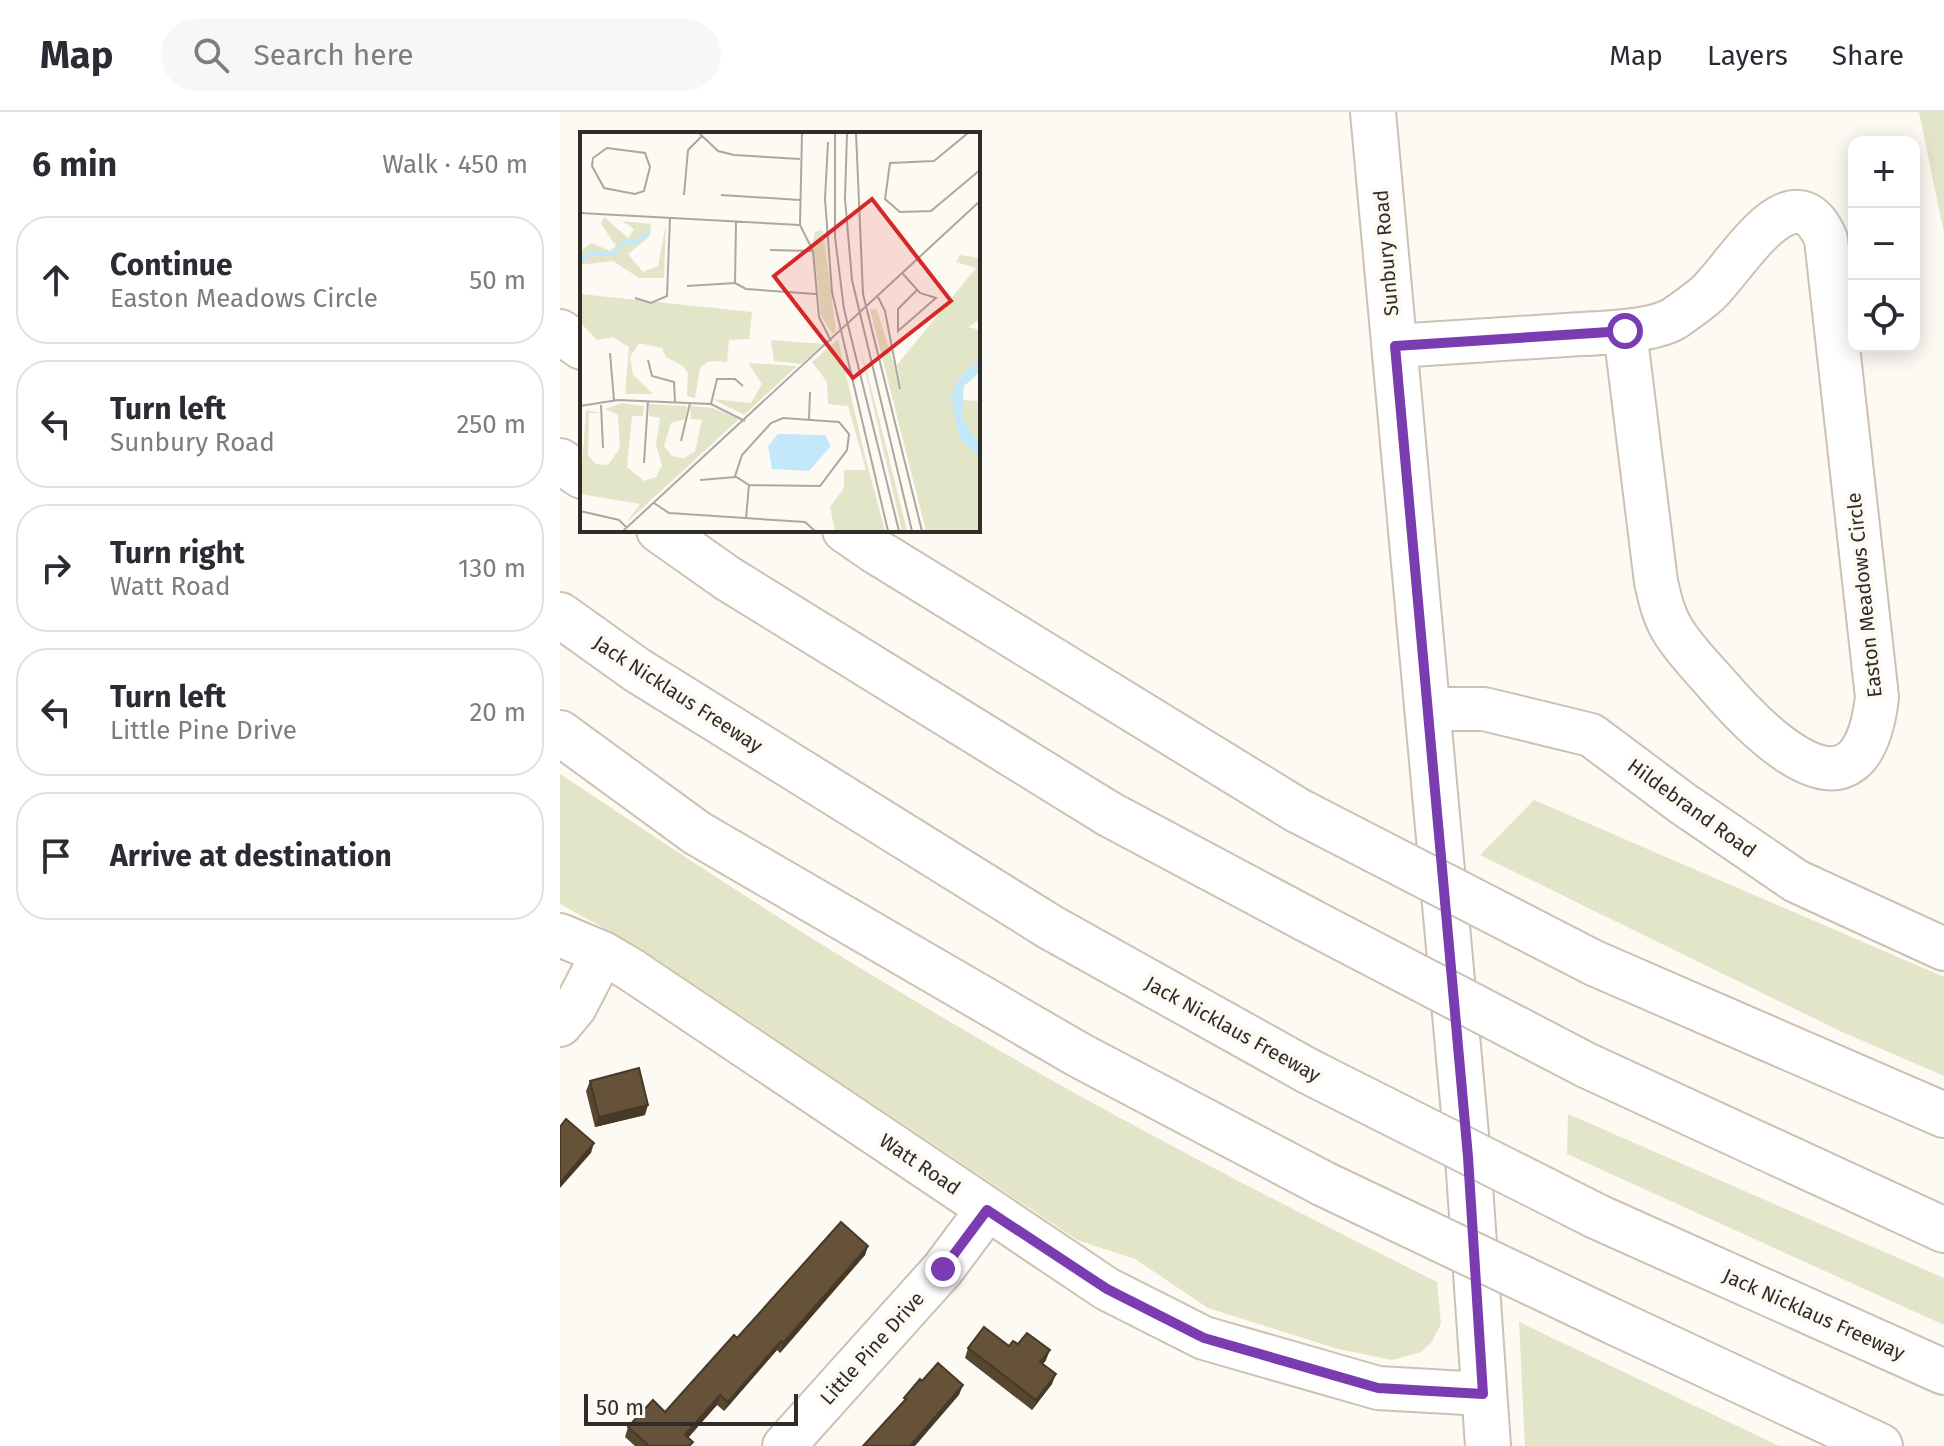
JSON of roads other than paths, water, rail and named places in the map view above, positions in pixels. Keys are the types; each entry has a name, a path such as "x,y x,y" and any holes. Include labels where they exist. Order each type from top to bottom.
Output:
{"main road":[{"name":"Sunbury Road","path":"1373,112 1468,1157 1488,1446"},
{"path":"560,332 580,346"},
{"path":"560,461 580,475"},
{"path":"662,532 727,578 1109,814 1586,1065 1944,1230"},
{"path":"848,532 1297,810 1594,963 1944,1115"},
{"name":"Jack Nicklaus Freeway","path":"560,615 637,670 1050,927 1308,1071 1598,1217 1944,1372"},
{"path":"560,733 697,833 1079,1055 1324,1184 1880,1446"}],"street":[{"name":"Easton Meadows Circle","path":"1395,346 1625,331 1671,320 1708,293 1763,229 1779,216 1796,210 1809,213 1819,223 1826,239 1877,697 1868,742 1843,765 1826,769 1808,764 1778,745 1744,716 1709,676 1673,631 1663,612 1656,582 1625,331"},
{"name":"Hildebrand Road","path":"1428,709 1484,709 1591,735 1682,803 1796,881 1944,949"},
{"name":"Watt Road","path":"560,935 603,953 1107,1289 1204,1338 1378,1388 1483,1394"},
{"path":"560,1025 575,1007 603,953"},
{"name":"Little Pine Drive","path":"784,1446 943,1269 987,1210"}]}
